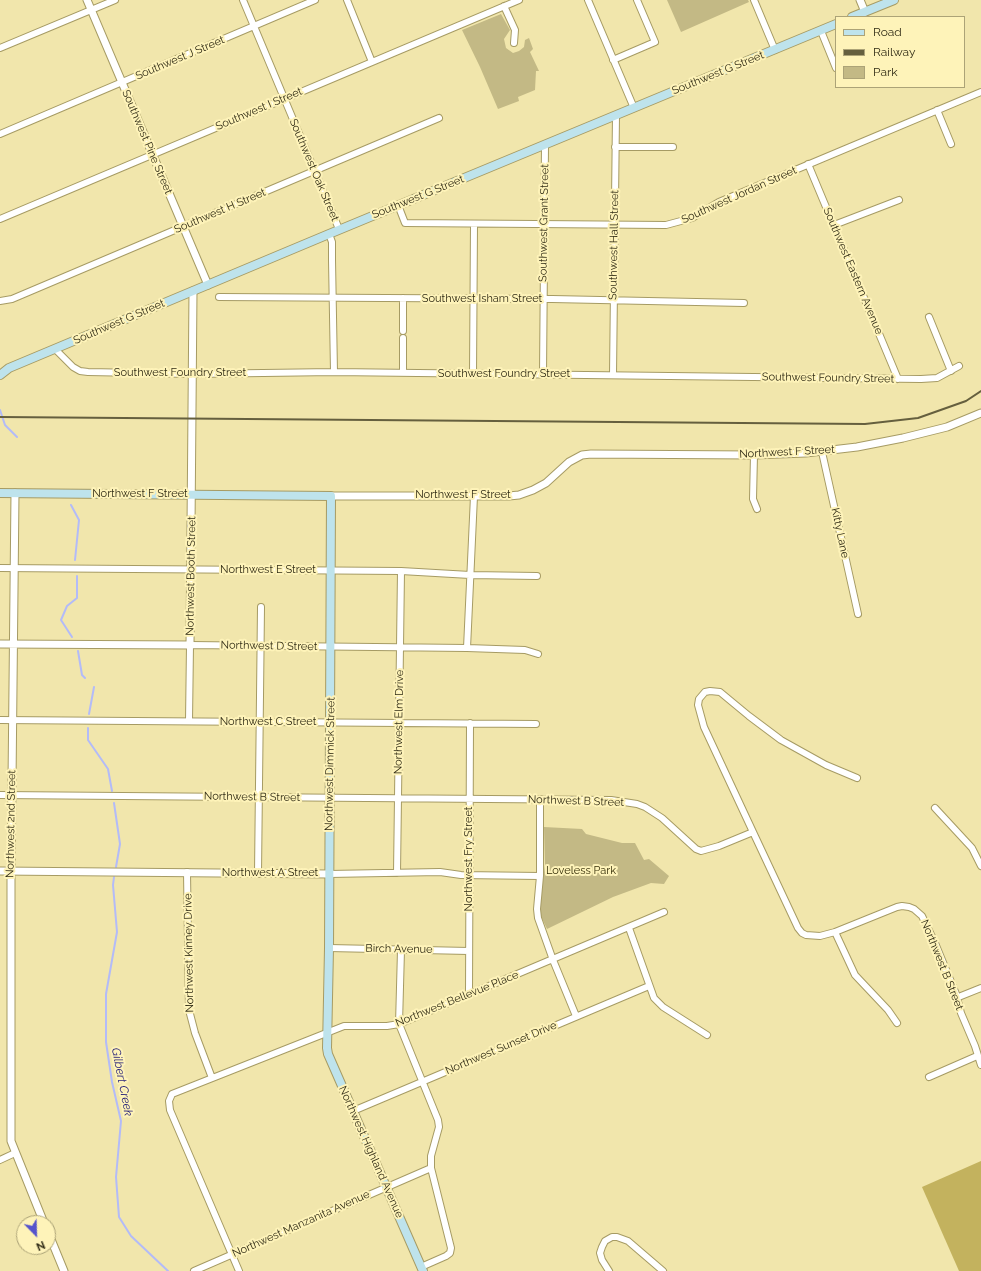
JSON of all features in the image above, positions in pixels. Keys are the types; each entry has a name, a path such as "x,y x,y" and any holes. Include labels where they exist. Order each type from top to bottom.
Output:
{"main road":[{"path":"855,16 894,0"},
{"name":"Southwest G Street","path":"9,368 339,229 835,24"},
{"path":"0,375 9,368"},
{"name":"Northwest F Street","path":"0,493 331,496"},
{"name":"Northwest Dimmick Street","path":"328,1032 331,496"},
{"name":"Northwest Highland Avenue","path":"328,1032 328,1054 422,1269"}],"street":[{"name":"Southwest Pine Street","path":"87,0 208,285"},
{"path":"0,48 116,0"},
{"name":"Southwest Oak Street","path":"243,0 339,229"},
{"name":"Southwest J Street","path":"0,134 315,0"},
{"path":"347,0 372,62"},
{"name":"Southwest I Street","path":"0,219 519,0"},
{"path":"588,0 634,108"},
{"path":"613,60 655,42 637,0"},
{"path":"754,0 775,50"},
{"path":"860,0 865,12"},
{"path":"504,6 515,30 514,43"},
{"path":"821,31 835,66"},
{"name":"Southwest Jordan Street","path":"398,205 405,223 666,225 692,218 719,202 981,92"},
{"path":"937,110 951,144"},
{"name":"Southwest Hall Street","path":"613,375 616,115"},
{"name":"Southwest H Street","path":"0,301 12,299 439,118"},
{"name":"Southwest Grant Street","path":"543,374 545,144"},
{"path":"615,147 673,147"},
{"name":"Southwest Eastern Avenue","path":"808,164 898,379"},
{"path":"834,225 899,200"},
{"path":"473,374 474,224"},
{"path":"329,234 332,242 334,372"},
{"name":"Northwest Booth Street","path":"189,721 193,291"},
{"name":"Southwest Isham Street","path":"219,298 543,299 744,303"},
{"path":"403,298 403,331"},
{"path":"929,317 951,371"},
{"path":"403,338 403,373"},
{"name":"Southwest Foundry Street","path":"55,349 73,367 80,371 192,374 334,372 931,379 943,375 959,366"},
{"name":"Southwest G Street","path":"0,369 9,368"},
{"name":"Northwest F Street","path":"331,496 509,496 526,493 546,483 563,466 582,455 754,455 822,452 909,437 947,427 981,413"},
{"name":"Kitty Lane","path":"822,452 858,614"},
{"path":"754,455 753,499 757,509"},
{"name":"Northwest 2nd Street","path":"15,493 11,871 11,1141 41,1215"},
{"path":"467,648 474,496"},
{"name":"Northwest E Street","path":"0,568 401,571 470,575 537,576"},
{"name":"Northwest Elm Drive","path":"397,873 401,571"},
{"path":"258,873 261,607"},
{"name":"Northwest D Street","path":"0,644 467,648 525,650 538,654"},
{"path":"753,832 704,727 698,705 699,699 705,692 720,692 781,740 826,765 857,778"},
{"name":"Northwest C Street","path":"0,720 536,724"},
{"name":"Northwest Fry Street","path":"469,994 470,723"},
{"name":"Northwest B Street","path":"0,795 611,800 637,804 645,807 657,815 696,849 701,851 720,846 753,832 798,928 802,933 812,936 820,936 835,932 897,907 908,907 914,909 926,921 981,1065"},
{"path":"540,799 540,876 537,909 538,918 576,1016"},
{"path":"935,808 972,848 981,866"},
{"name":"Northwest A Street","path":"0,871 329,874 440,872 469,875 540,876"},
{"name":"Northwest Kinney Drive","path":"187,872 189,1010 195,1033 212,1078"},
{"name":"Northwest Bellevue Place","path":"232,1254 170,1110 169,1101 172,1094 344,1026 387,1026 399,1024 664,912"},
{"path":"629,928 654,998 658,1003 707,1036"},
{"path":"835,932 855,975 888,1010 897,1022"},
{"name":"Birch Avenue","path":"329,948 469,951"},
{"path":"401,950 399,1024 439,1124 432,1150 431,1168 451,1251 446,1256 422,1269"},
{"name":"Northwest Sunset Drive","path":"353,1111 649,986"},
{"path":"956,998 981,988"},
{"path":"929,1077 977,1056"},
{"path":"0,1160 15,1153"},
{"name":"Northwest Manzanita Avenue","path":"194,1271 431,1168"},
{"path":"609,1271 602,1260 600,1253 605,1241 617,1237 628,1241 663,1271"},
{"path":"56,1252 64,1271"},
{"path":"232,1254 239,1271"}],"green space":[{"path":"667,0 748,0 749,2 681,32"},
{"path":"501,14 510,30 504,39 506,48 513,53 519,51 524,47 525,40 529,38 533,49 530,52 539,71 536,71 535,90 518,97 519,101 498,109 462,30"},
{"name":"Loveless Park","path":"544,827 582,829 586,834 622,843 635,843 644,860 649,859 669,876 664,884 651,883 613,897 547,929 540,914 540,901 545,865"}],"shaded area":[{"path":"981,1161 981,1271 959,1271 922,1187"}],"waterway":[{"name":"Gilbert Creek","path":"0,410 5,425 17,437"},
{"name":"Gilbert Creek","path":"71,505 79,520 75,560"},
{"name":"Gilbert Creek","path":"72,637 61,620 67,606 77,598 77,576"},
{"name":"Gilbert Creek","path":"78,651 82,675 85,678"},
{"name":"Gilbert Creek","path":"89,714 94,687"},
{"name":"Gilbert Creek","path":"88,728 88,740 108,769 112,791"},
{"name":"Gilbert Creek","path":"114,803 120,844 116,867"},
{"name":"Gilbert Creek","path":"114,877 113,885 117,932 106,994 106,1042 112,1082 121,1121 116,1177 119,1217 131,1236 168,1271"}],"railway":[{"path":"0,417 865,424 918,418 966,401 981,391"}]}
